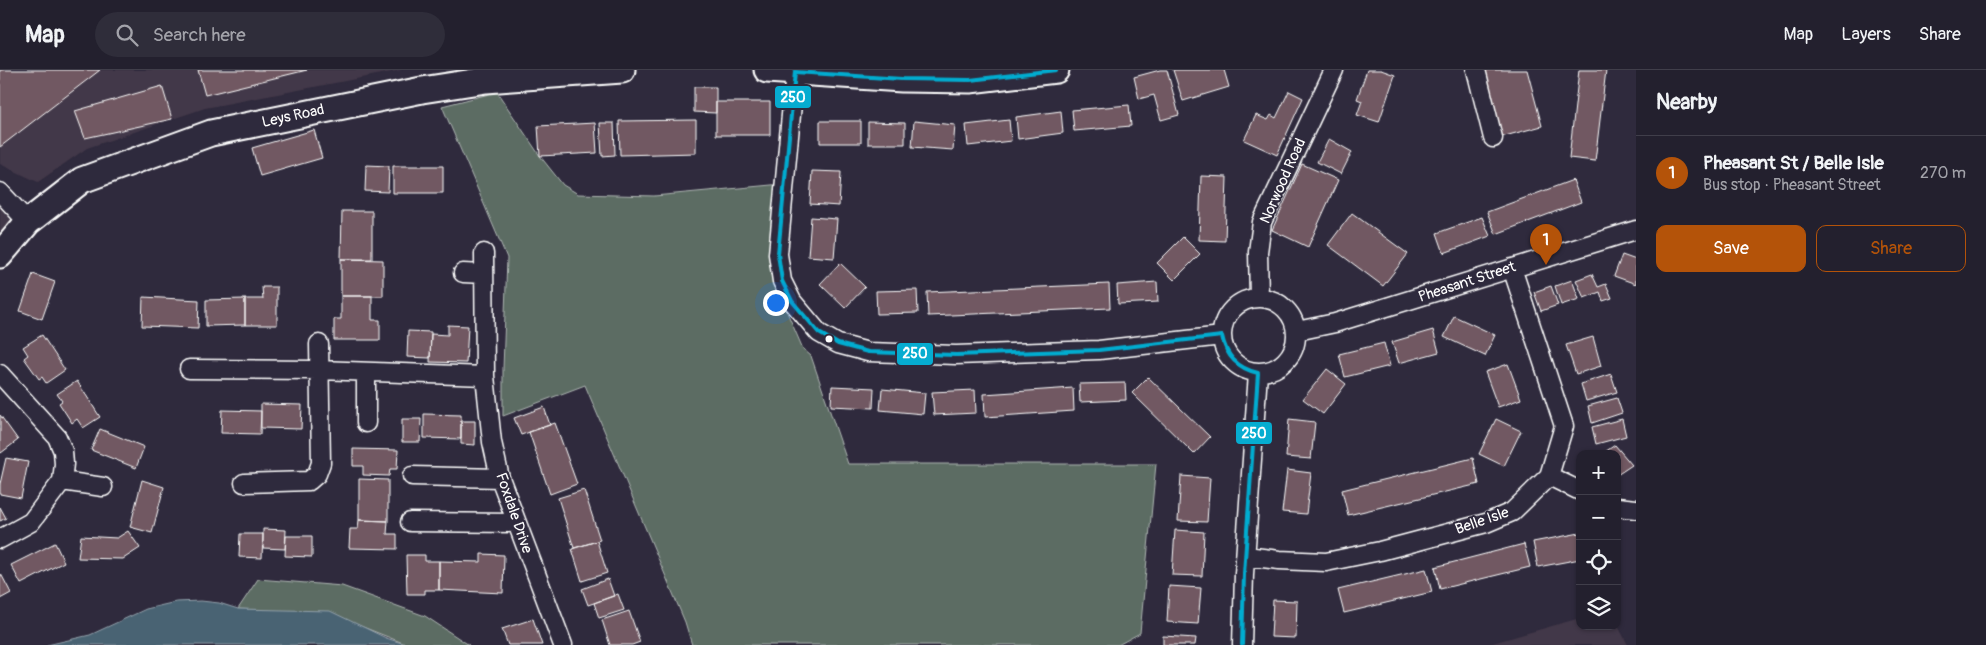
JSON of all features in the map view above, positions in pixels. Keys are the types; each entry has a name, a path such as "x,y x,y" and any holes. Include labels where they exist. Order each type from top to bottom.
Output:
{"main road":[{"name":"Leys Road","path":"0,255 28,222 82,180 211,133 435,88 486,80 570,71 622,70"},
{"path":"767,70 902,79 970,80 1056,70"}],"street":[{"name":"Norwood Road","path":"1259,298 1258,252 1262,222 1334,70"},
{"path":"1476,70 1493,138"},
{"path":"795,72 778,254 782,281 792,301 819,333 838,344 868,352 956,355 1099,350 1222,336"},
{"path":"0,192 28,222"},
{"name":"Pheasant Street","path":"1297,331 1345,320 1636,230"},
{"name":"Foxdale Drive","path":"484,253 485,376 492,442 500,478 562,645"},
{"name":"Belle Isle","path":"1246,556 1279,560 1326,562 1380,551 1486,523 1512,512 1549,476 1564,426 1512,268"},
{"path":"463,273 484,274"},
{"path":"1259,298 1275,301 1285,307 1297,331 1294,348 1287,361 1270,371 1258,373 1242,369 1229,358 1223,347 1222,336 1225,320 1233,308 1242,302 1259,298"},
{"path":"244,482 309,481 317,474 321,463 322,445 319,344"},
{"path":"189,369 319,370 485,376"},
{"path":"366,372 366,423"},
{"path":"1242,645 1258,373"},
{"path":"0,374 56,437 63,451 62,481 31,522 0,539"},
{"path":"412,476 500,478"},
{"path":"1549,476 1576,489"},
{"path":"62,481 102,487"},
{"path":"1621,507 1636,509"},
{"path":"410,522 516,523"}],"shaded area":[{"path":"0,70 402,70 205,108 87,148 38,182 0,164"},
{"path":"0,207 15,225 0,240"},
{"path":"1576,619 1576,630 1620,630 1628,645 1486,645"}],"green space":[{"path":"497,92 540,156 563,185 578,194 654,196 782,184 777,289 803,349 811,356 848,464 1156,464 1140,633 1118,645 692,645 685,622 585,385 503,416 507,258 442,106"},
{"path":"258,579 342,586 425,616 469,645 408,645 358,625 259,610 238,609"}],"water":[{"path":"201,601 219,603 238,609 330,611 386,638 408,645 47,645 90,635 146,609 176,602"}],"building":[{"path":"0,70 100,70 0,147"},
{"path":"198,70 307,70 205,95"},
{"path":"1167,70 1179,115 1161,120 1154,95 1139,99 1134,77"},
{"path":"1173,70 1224,70 1229,87 1183,101"},
{"path":"1367,70 1381,70 1395,75 1379,122 1357,115 1362,101 1357,99"},
{"path":"1483,70 1527,70 1542,126 1501,137"},
{"path":"1579,70 1606,70 1595,161 1569,158"},
{"path":"162,86 172,119 85,138 75,111"},
{"path":"694,87 716,87 716,113 694,112"},
{"path":"1289,91 1303,98 1277,155 1244,140 1256,115 1268,120 1271,115 1276,118"},
{"path":"716,102 770,102 770,135 716,135"},
{"path":"1129,105 1131,126 1074,131 1072,110"},
{"path":"1061,111 1063,133 1018,139 1016,117"},
{"path":"696,120 696,153 620,155 619,121"},
{"path":"1009,120 1011,141 968,146 966,125"},
{"path":"820,121 861,121 861,143 820,143"},
{"path":"914,121 955,125 953,150 912,147"},
{"path":"868,122 905,123 905,144 868,144"},
{"path":"595,123 597,153 540,156 538,126"},
{"path":"600,123 614,123 615,155 602,156"},
{"path":"314,130 322,158 260,176 252,148"},
{"path":"1329,139 1352,152 1341,174 1317,162"},
{"path":"1302,164 1338,180 1308,247 1272,230"},
{"path":"366,165 389,166 388,192 365,191"},
{"path":"393,166 443,166 443,193 393,193"},
{"path":"812,171 841,172 839,206 810,204"},
{"path":"1201,176 1227,177 1225,241 1199,240"},
{"path":"1573,180 1581,202 1496,234 1487,212"},
{"path":"342,211 372,211 372,259 341,259"},
{"path":"1352,213 1408,254 1383,286 1328,245"},
{"path":"811,217 837,219 834,258 808,256"},
{"path":"1482,217 1490,236 1444,253 1437,233"},
{"path":"1183,237 1200,254 1174,280 1157,263"},
{"path":"1622,255 1636,260 1636,284 1614,276"},
{"path":"341,259 383,260 383,296 341,296"},
{"path":"840,263 865,287 845,308 820,284"},
{"path":"33,274 55,282 42,319 20,311"},
{"path":"1592,274 1598,287 1606,284 1612,298 1603,301 1600,292 1584,298 1576,280"},
{"path":"1572,280 1579,299 1561,305 1555,286"},
{"path":"1157,282 1158,302 1118,304 1117,285"},
{"path":"1109,284 1110,308 928,316 927,292"},
{"path":"1551,286 1558,305 1541,311 1534,292"},
{"path":"262,287 277,287 277,325 245,325 245,299 263,299"},
{"path":"917,290 918,313 877,314 876,291"},
{"path":"341,296 372,296 372,320 380,320 380,340 334,340 334,319 341,319"},
{"path":"143,297 199,300 198,328 142,326"},
{"path":"245,299 245,325 206,326 206,300"},
{"path":"1454,316 1495,335 1485,356 1444,337"},
{"path":"448,325 468,326 466,363 430,362 431,334 448,335"},
{"path":"1433,330 1439,352 1399,363 1392,342"},
{"path":"408,331 431,332 430,358 407,357"},
{"path":"42,335 65,370 46,383 42,377 39,379 24,358 28,355 23,347"},
{"path":"1593,337 1601,366 1576,374 1566,345"},
{"path":"1384,343 1390,366 1345,377 1339,354"},
{"path":"1508,364 1521,399 1498,407 1485,372"},
{"path":"1327,369 1346,384 1323,414 1303,399"},
{"path":"1611,374 1617,392 1586,401 1581,384"},
{"path":"1148,377 1210,437 1194,454 1132,393"},
{"path":"77,381 100,417 83,428 77,419 72,423 59,403 62,401 57,394"},
{"path":"1125,383 1126,400 1080,402 1079,384"},
{"path":"832,386 874,388 873,408 831,406"},
{"path":"1073,388 1074,411 985,417 984,394"},
{"path":"882,389 925,393 923,414 880,410"},
{"path":"975,390 976,413 934,415 932,392"},
{"path":"1617,398 1622,413 1592,423 1588,406"},
{"path":"261,404 302,405 301,429 261,428"},
{"path":"544,407 550,425 521,435 514,418"},
{"path":"222,410 261,411 260,434 221,433"},
{"path":"424,414 461,415 461,439 424,438"},
{"path":"0,415 18,440 1,453 0,452"},
{"path":"402,419 421,419 420,442 402,442"},
{"path":"1289,419 1315,422 1311,459 1286,457"},
{"path":"1496,419 1521,431 1504,466 1479,454"},
{"path":"1622,419 1626,436 1596,444 1592,427"},
{"path":"461,421 475,421 475,445 461,444"},
{"path":"555,423 577,484 550,494 529,432"},
{"path":"100,429 144,447 136,468 91,450"},
{"path":"1615,445 1619,450 1608,450"},
{"path":"353,449 398,450 397,469 390,469 389,476 363,475 363,466 353,466"},
{"path":"1621,452 1632,465 1621,472"},
{"path":"6,458 28,462 21,498 0,494 0,484"},
{"path":"1473,458 1479,484 1348,515 1342,490"},
{"path":"1287,470 1311,473 1306,514 1282,512"},
{"path":"1181,476 1210,478 1207,522 1178,521"},
{"path":"359,479 388,480 388,521 359,520"},
{"path":"142,480 164,487 152,533 130,527"},
{"path":"584,490 600,540 574,548 558,498"},
{"path":"0,507 6,518 0,521"},
{"path":"359,520 388,521 387,534 397,534 397,549 349,548 350,529 358,529"},
{"path":"263,529 286,530 285,549 263,548"},
{"path":"1175,530 1204,532 1202,576 1172,575"},
{"path":"128,531 140,548 123,559 78,558 81,536 117,538"},
{"path":"240,534 263,534 262,558 239,557"},
{"path":"1576,534 1576,560 1538,567 1533,542"},
{"path":"286,536 312,536 312,557 285,556"},
{"path":"597,541 607,573 582,581 572,549"},
{"path":"55,543 64,562 21,584 11,565"},
{"path":"1524,544 1530,567 1440,589 1435,567"},
{"path":"481,554 504,555 503,593 439,590 439,561 481,562"},
{"path":"406,555 425,555 425,561 439,561 439,590 425,590 425,594 407,594"},
{"path":"1426,569 1432,592 1344,613 1338,590"},
{"path":"0,575 11,593 0,599"},
{"path":"608,579 614,596 588,605 582,589"},
{"path":"1169,586 1201,588 1198,624 1167,622"},
{"path":"618,594 624,610 599,618 594,603"},
{"path":"1273,600 1297,601 1296,638 1271,637"},
{"path":"629,611 640,642 632,645 610,645 602,620"},
{"path":"533,619 542,645 508,645 502,629"},
{"path":"1163,636 1196,638 1195,645 1163,645"}],"transit line":[{"name":"250","path":"1056,70 970,80 902,79 795,72 778,254 782,281 792,301 819,333 838,344 868,352 956,355 1099,350 1222,336 1226,350 1234,360 1244,368 1258,373 1244,574 1242,645"}],"place":[{"name":"Pheasant St / Belle Isle","path":"1546,265"}]}
